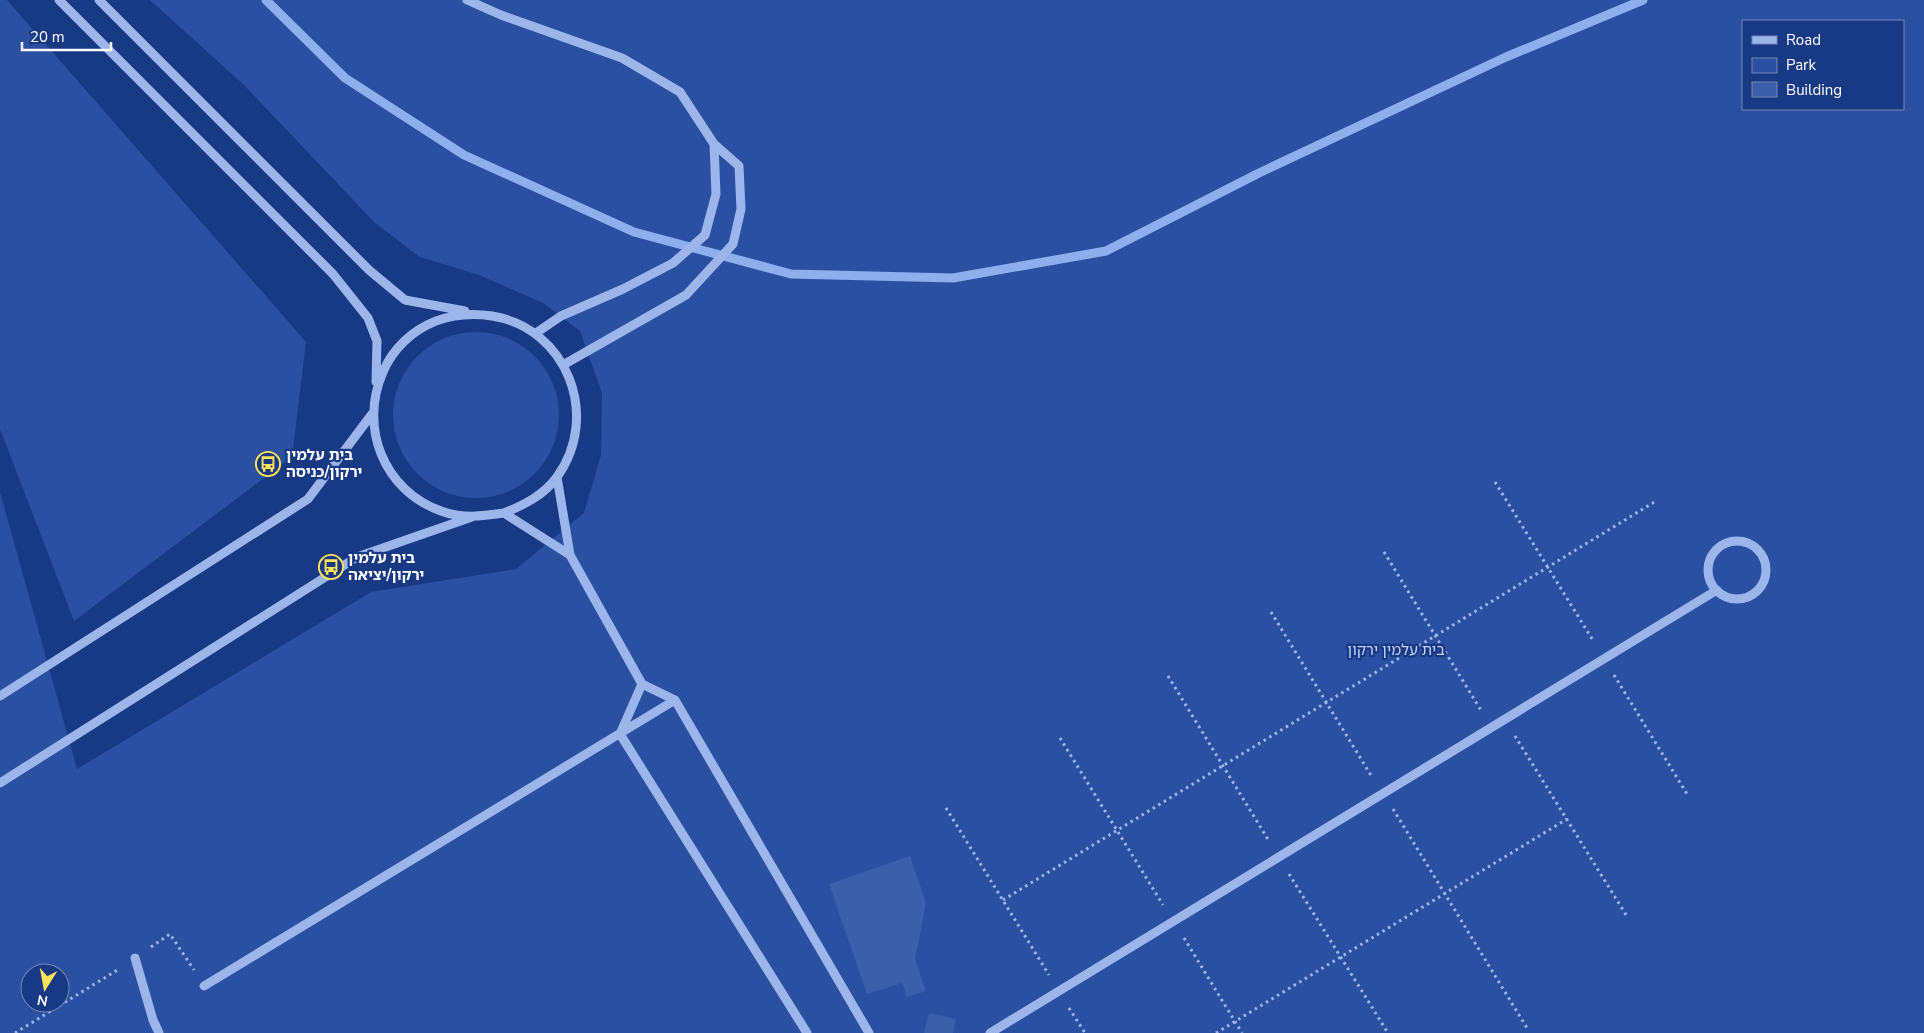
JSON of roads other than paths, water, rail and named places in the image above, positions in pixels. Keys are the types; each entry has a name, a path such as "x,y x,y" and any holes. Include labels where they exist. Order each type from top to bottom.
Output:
{"street":[{"path":"59,0 333,274 368,318 377,340 376,387 372,414 377,445 391,474 413,496 441,512 473,517"},
{"path":"0,784 357,556 473,517 504,513 524,505 542,492 557,477 572,448 578,417 573,385 563,365 558,356 536,333 507,318 405,300 369,270 99,0"},
{"path":"467,0 501,15 622,58 680,92 714,144 738,166 741,209 733,244 686,295 563,365"},
{"path":"536,333 561,316 592,303 673,262 705,235 716,194 714,144"},
{"path":"376,387 387,363 403,342 424,326 449,316 475,313"},
{"path":"0,696 308,499 372,414"},
{"path":"557,477 570,555 642,684 675,700 869,1033"},
{"path":"504,513 570,555"},
{"path":"1736,541 1748,543 1758,549 1764,559 1766,571 1764,581 1759,590 1751,596 1741,599 1731,598 1718,590 1713,586 1709,575 1709,563 1714,552 1724,544 1736,541"},
{"path":"990,1033 1718,590"},
{"path":"620,734 642,684"},
{"path":"204,986 675,700"},
{"path":"620,734 808,1033"},
{"path":"135,958 153,1020 159,1033"}],"waterway":[{"path":"266,0 345,78 464,155 634,232 791,274 953,278 1106,251 1259,173 1506,57 1643,0"}],"place":[{"name":"בית עלמין ירקון/כניסה","path":"268,464"},
{"name":"בית עלמין ירקון/יציאה","path":"331,567"}],"park label":[{"name":"בית עלמין ירקון","path":"1396,650"}]}
